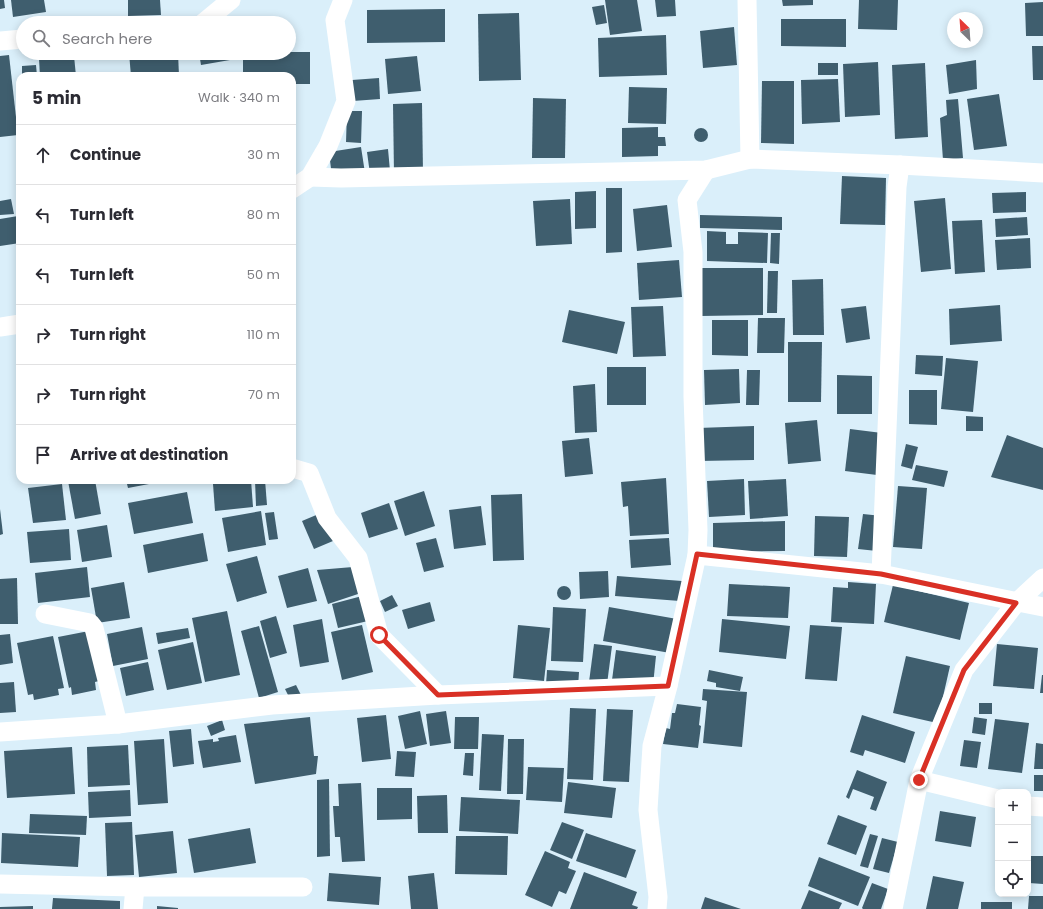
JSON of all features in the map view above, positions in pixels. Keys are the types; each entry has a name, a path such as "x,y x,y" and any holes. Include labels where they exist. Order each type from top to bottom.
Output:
{"street":[{"path":"212,16 231,0"},
{"path":"296,187 310,176 328,146 346,101 335,20 343,0"},
{"path":"747,0 750,159"},
{"path":"0,41 16,40"},
{"path":"310,176 341,178 706,170 750,159 900,165 1043,174"},
{"path":"881,574 897,187 900,165"},
{"path":"657,909 658,898 648,810 652,746 668,686 697,554 698,530 693,397 693,252 688,200 706,170"},
{"path":"0,328 16,325"},
{"path":"296,469 309,473 327,518 358,558 379,635 438,695"},
{"path":"697,554 881,574 1016,603 1043,607"},
{"path":"893,909 919,780 964,670 1016,603 1043,578"},
{"path":"45,614 90,623 94,628 118,724"},
{"path":"0,732 118,724 272,706 438,695 668,686"},
{"path":"919,780 995,798"},
{"path":"1031,806 1043,807"},
{"path":"0,884 135,887 303,887"},
{"path":"133,909 135,887"}],"building":[{"path":"0,0 4,0 5,8 0,9"},
{"path":"11,0 44,0 46,12 13,17"},
{"path":"128,0 160,0 161,15 128,16"},
{"path":"605,0 637,0 642,31 610,35"},
{"path":"655,0 675,0 676,16 657,17"},
{"path":"782,0 813,0 813,5 783,6"},
{"path":"859,0 898,0 897,30 858,29"},
{"path":"1043,2 1043,36 1026,36 1025,3"},
{"path":"604,5 607,23 596,25 592,7"},
{"path":"445,9 445,42 367,43 367,10"},
{"path":"519,13 521,80 479,81 478,14"},
{"path":"781,19 846,19 846,47 781,46"},
{"path":"734,27 737,65 703,68 700,31"},
{"path":"666,35 667,75 599,77 598,38"},
{"path":"1032,46 1043,46 1043,80 1033,80"},
{"path":"296,52 310,52 310,84 296,84 296,72 243,72 243,60 296,60"},
{"path":"9,55 16,117 16,135 0,137 0,56"},
{"path":"417,56 421,91 388,94 385,59"},
{"path":"39,60 74,60 76,72 40,72"},
{"path":"130,60 178,60 179,72 131,72"},
{"path":"200,60 230,60 201,65"},
{"path":"976,60 977,89 949,94 946,65"},
{"path":"878,62 880,115 845,117 843,64"},
{"path":"818,63 838,63 838,75 818,75"},
{"path":"925,63 928,137 895,139 892,65"},
{"path":"36,65 37,72 22,72 22,66"},
{"path":"379,78 380,99 353,101 352,80"},
{"path":"838,79 840,122 802,124 801,80"},
{"path":"762,81 794,81 794,144 761,143"},
{"path":"629,87 667,88 666,124 628,123"},
{"path":"999,94 1007,146 974,150 967,99"},
{"path":"533,98 566,99 565,158 532,158"},
{"path":"958,99 963,158 943,160 940,118 947,115 946,100"},
{"path":"422,103 423,173 394,174 393,104"},
{"path":"347,111 362,111 361,143 346,142"},
{"path":"658,127 658,137 665,137 666,146 658,146 658,156 622,157 622,128"},
{"path":"698,128 704,128 708,132 708,138 704,142 698,142 694,138 694,132"},
{"path":"361,147 365,173 332,177 329,152"},
{"path":"388,149 390,171 370,174 367,152"},
{"path":"842,176 886,178 885,225 840,224"},
{"path":"606,188 622,188 622,252 606,253"},
{"path":"596,191 596,228 575,229 575,192"},
{"path":"1026,192 1026,212 993,213 992,193"},
{"path":"945,198 951,269 921,272 914,201"},
{"path":"11,199 14,214 0,215 0,201"},
{"path":"570,199 572,244 536,246 533,201"},
{"path":"667,205 672,247 637,251 633,209"},
{"path":"700,215 782,217 782,230 700,228"},
{"path":"16,216 16,244 0,246 0,219"},
{"path":"1027,217 1028,235 996,237 995,219"},
{"path":"982,220 985,272 955,274 952,221"},
{"path":"707,231 726,232 726,244 738,244 738,232 768,233 767,263 707,261"},
{"path":"771,233 780,233 779,264 770,263"},
{"path":"1030,238 1031,268 997,270 995,240"},
{"path":"679,260 682,297 639,300 637,263"},
{"path":"701,268 763,268 763,315 701,316"},
{"path":"768,271 778,271 777,313 767,313"},
{"path":"823,279 824,335 793,335 792,280"},
{"path":"1000,305 1002,341 950,345 949,309"},
{"path":"663,306 666,356 633,357 631,307"},
{"path":"866,306 870,339 846,343 841,309"},
{"path":"569,310 625,322 617,354 562,342"},
{"path":"758,318 785,318 784,353 757,353"},
{"path":"712,320 748,320 748,356 712,355"},
{"path":"788,342 822,342 821,402 788,402"},
{"path":"916,355 943,356 942,376 915,374"},
{"path":"946,358 978,361 973,412 941,409"},
{"path":"607,367 646,367 646,405 607,405"},
{"path":"739,369 740,403 705,405 704,370"},
{"path":"747,370 760,370 759,405 746,405"},
{"path":"837,375 872,376 872,414 837,414"},
{"path":"595,384 597,432 575,433 573,386"},
{"path":"909,390 937,390 937,425 909,424"},
{"path":"966,416 983,417 983,431 966,431"},
{"path":"817,420 821,461 788,464 785,423"},
{"path":"754,426 754,460 699,461 698,428"},
{"path":"850,429 882,433 877,475 845,471"},
{"path":"1007,435 1043,448 1043,490 991,477"},
{"path":"589,438 593,474 565,477 562,441"},
{"path":"906,444 918,447 912,469 901,466"},
{"path":"916,465 948,471 944,487 912,480"},
{"path":"666,478 669,534 630,536 628,506 623,507 621,482"},
{"path":"744,479 745,515 709,517 707,481"},
{"path":"786,479 788,516 750,519 748,481"},
{"path":"62,484 66,520 33,523 28,488"},
{"path":"69,484 96,484 101,514 75,519"},
{"path":"127,484 149,484 128,488"},
{"path":"213,484 251,484 253,507 215,511"},
{"path":"255,484 265,484 267,505 256,506"},
{"path":"898,486 927,488 922,549 893,547"},
{"path":"424,491 435,526 405,536 394,501"},
{"path":"187,492 193,523 134,534 128,503"},
{"path":"522,494 524,560 493,561 491,495"},
{"path":"389,503 398,529 369,538 361,513"},
{"path":"481,506 486,545 454,549 449,510"},
{"path":"0,509 3,534 0,535"},
{"path":"261,511 266,545 228,552 222,518"},
{"path":"274,512 278,539 269,540 265,513"},
{"path":"321,513 333,541 314,549 302,521"},
{"path":"863,514 882,516 877,551 858,549"},
{"path":"815,516 849,517 847,557 814,556"},
{"path":"785,521 785,551 713,552 713,523"},
{"path":"107,525 112,557 82,562 77,530"},
{"path":"69,529 71,560 30,563 27,532"},
{"path":"203,533 208,561 148,573 143,545"},
{"path":"436,538 444,567 424,572 416,543"},
{"path":"669,538 671,565 631,568 629,540"},
{"path":"257,556 267,593 237,602 226,564"},
{"path":"87,567 90,597 38,603 35,573"},
{"path":"353,567 361,593 328,604 317,570"},
{"path":"308,568 317,601 287,608 278,576"},
{"path":"608,571 609,597 580,599 579,572"},
{"path":"617,576 682,581 680,601 615,596"},
{"path":"17,578 18,624 0,624 0,579"},
{"path":"124,582 130,618 97,623 91,588"},
{"path":"848,582 876,584 874,624 831,622 833,587 848,588"},
{"path":"729,584 790,587 788,618 727,616"},
{"path":"893,585 969,603 960,640 884,622"},
{"path":"561,586 567,586 571,590 571,596 567,600 561,600 557,596 557,590"},
{"path":"392,595 398,606 385,612 380,601"},
{"path":"362,596 368,621 338,628 332,604"},
{"path":"430,602 435,621 408,629 402,610"},
{"path":"553,607 586,609 583,662 551,661"},
{"path":"609,607 677,619 670,653 603,641"},
{"path":"227,611 240,675 205,682 192,618"},
{"path":"276,616 287,653 270,658 260,621"},
{"path":"322,619 329,662 300,667 293,625"},
{"path":"722,619 790,626 786,659 719,652"},
{"path":"362,625 373,672 342,680 331,632"},
{"path":"518,625 550,628 544,681 513,678"},
{"path":"810,625 842,627 837,681 805,679"},
{"path":"259,626 278,692 259,698 241,631"},
{"path":"142,627 148,659 113,666 107,634"},
{"path":"188,628 190,638 158,644 156,633"},
{"path":"89,631 99,681 95,682 96,690 72,695 71,687 69,688 58,637"},
{"path":"10,634 13,663 0,665 0,635"},
{"path":"53,636 64,688 58,689 59,695 34,700 33,694 28,695 17,643"},
{"path":"193,642 202,683 167,690 158,650"},
{"path":"594,644 612,646 607,684 589,682"},
{"path":"997,644 1038,648 1034,689 993,686"},
{"path":"616,650 656,656 653,685 612,680"},
{"path":"906,656 950,666 937,723 893,713"},
{"path":"148,662 154,690 126,696 120,668"},
{"path":"547,670 579,672 578,687 546,685"},
{"path":"709,670 743,677 740,691 716,687 716,683 707,681"},
{"path":"1042,675 1043,693 1040,693"},
{"path":"14,682 16,712 0,713 0,683"},
{"path":"296,685 302,697 291,701 285,689"},
{"path":"703,689 747,692 742,747 703,743 707,701 702,700"},
{"path":"979,703 992,703 992,714 979,714"},
{"path":"677,704 701,707 699,725 701,726 698,748 663,744 666,728 670,729 672,713 675,713"},
{"path":"570,708 596,709 593,780 567,779"},
{"path":"607,709 633,710 629,782 603,781"},
{"path":"420,711 427,744 405,749 398,716"},
{"path":"446,711 451,743 430,746 426,714"},
{"path":"386,715 391,759 362,762 357,718"},
{"path":"862,715 915,732 905,763 865,750 863,756 850,752"},
{"path":"310,717 314,756 318,756 316,774 255,784 244,724"},
{"path":"455,717 479,717 478,749 454,749"},
{"path":"974,717 987,719 985,735 972,733"},
{"path":"995,719 1029,723 1022,773 988,769"},
{"path":"222,720 225,730 211,736 207,726"},
{"path":"191,729 194,764 173,767 169,731"},
{"path":"482,734 504,735 501,791 479,790"},
{"path":"236,735 241,762 203,768 198,741 213,739 213,742 219,741 218,738"},
{"path":"164,739 168,803 138,805 134,741"},
{"path":"508,739 524,739 523,794 507,794"},
{"path":"964,740 981,742 977,768 960,766"},
{"path":"1036,743 1043,744 1043,769 1034,769"},
{"path":"128,745 130,785 88,787 87,747"},
{"path":"72,747 75,794 7,798 4,751"},
{"path":"397,751 416,752 414,777 395,776"},
{"path":"465,753 474,753 473,776 463,775"},
{"path":"528,767 564,768 562,802 526,800"},
{"path":"857,770 887,782 876,811 870,809 874,797 853,789 849,799 846,797"},
{"path":"1034,775 1043,775 1043,791 1034,791"},
{"path":"329,779 330,856 317,857 317,780"},
{"path":"568,782 616,788 612,818 564,813"},
{"path":"361,783 365,861 342,862 340,837 335,837 333,806 339,806 338,784"},
{"path":"377,788 412,788 412,819 377,820"},
{"path":"130,790 131,816 89,818 88,792"},
{"path":"447,795 448,833 418,833 417,796"},
{"path":"461,797 520,800 518,834 459,831"},
{"path":"940,811 976,817 971,847 935,841"},
{"path":"30,814 87,816 86,835 29,833"},
{"path":"838,815 867,826 856,855 827,844"},
{"path":"132,822 134,875 107,876 105,823"},
{"path":"562,822 584,830 572,859 550,850"},
{"path":"250,828 256,863 194,873 188,839"},
{"path":"173,831 177,873 139,877 135,835"},
{"path":"2,833 80,837 78,867 1,863"},
{"path":"586,833 636,850 626,878 576,861"},
{"path":"870,834 878,836 868,868 860,866"},
{"path":"456,836 508,836 507,875 455,874"},
{"path":"882,838 898,842 889,873 873,869"},
{"path":"545,851 570,862 568,868 576,871 566,894 559,891 552,907 525,895"},
{"path":"1031,856 1043,856 1043,884 1031,883"},
{"path":"819,857 870,877 858,906 808,886"},
{"path":"584,872 637,892 632,905 638,907 637,909 570,909"},
{"path":"329,873 381,877 379,905 327,901"},
{"path":"434,873 438,909 411,909 408,876"},
{"path":"933,876 964,882 958,909 926,909"},
{"path":"872,883 888,889 881,909 863,909 862,908"},
{"path":"809,890 842,903 839,909 801,909"},
{"path":"1043,896 1043,909 1028,909 1029,897"},
{"path":"705,897 741,909 701,909"},
{"path":"53,898 120,901 120,909 52,909"},
{"path":"981,902 1012,902 1012,909 981,909"},
{"path":"33,906 33,909 0,909 0,907"},
{"path":"157,906 178,908 178,909 157,909"}],"route":[{"path":"379,635 438,695 668,686 697,554 881,574 1016,603 964,670 919,780"}]}
